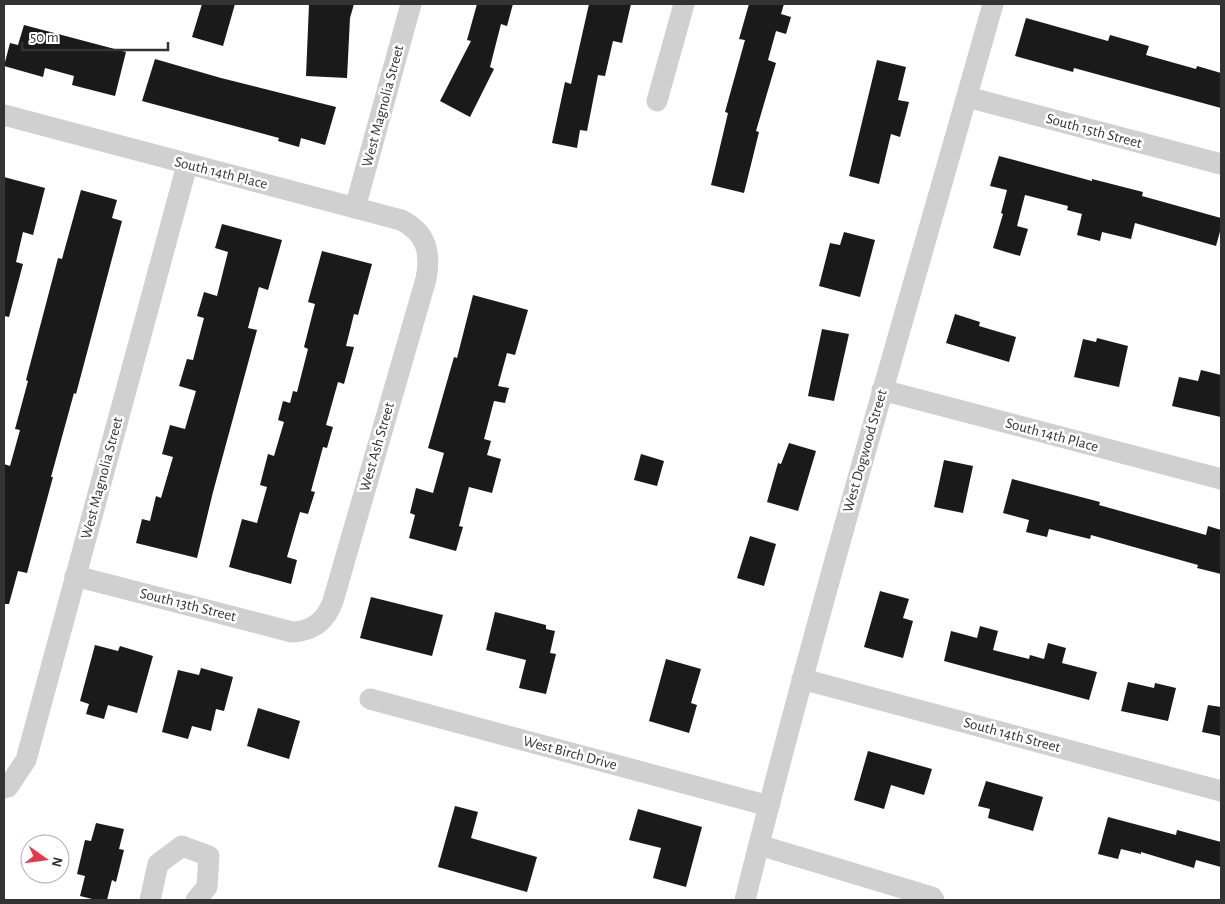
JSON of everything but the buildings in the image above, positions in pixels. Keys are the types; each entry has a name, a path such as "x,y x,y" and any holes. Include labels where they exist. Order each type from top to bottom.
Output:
{"street":[{"name":"West Magnolia Street","path":"355,208 411,4"},
{"path":"657,101 684,4"},
{"name":"West Dogwood Street","path":"745,900 802,679 882,390 993,4"},
{"name":"South 15th Street","path":"967,97 1221,164"},
{"name":"South 14th Place","path":"4,115 187,165 401,220 411,225 426,248"},
{"name":"West Magnolia Street","path":"6,787 26,760 187,165"},
{"name":"West Ash Street","path":"301,632 320,622 326,616 333,601 426,279 428,266 426,248"},
{"name":"South 14th Place","path":"882,390 1221,479"},
{"name":"South 13th Street","path":"75,576 292,632 301,632"},
{"name":"South 14th Street","path":"802,679 1221,791"},
{"name":"West Birch Drive","path":"370,700 769,806"},
{"path":"759,845 932,897 934,900"},
{"path":"150,900 158,864 182,846 209,856 207,887 196,900"}]}
